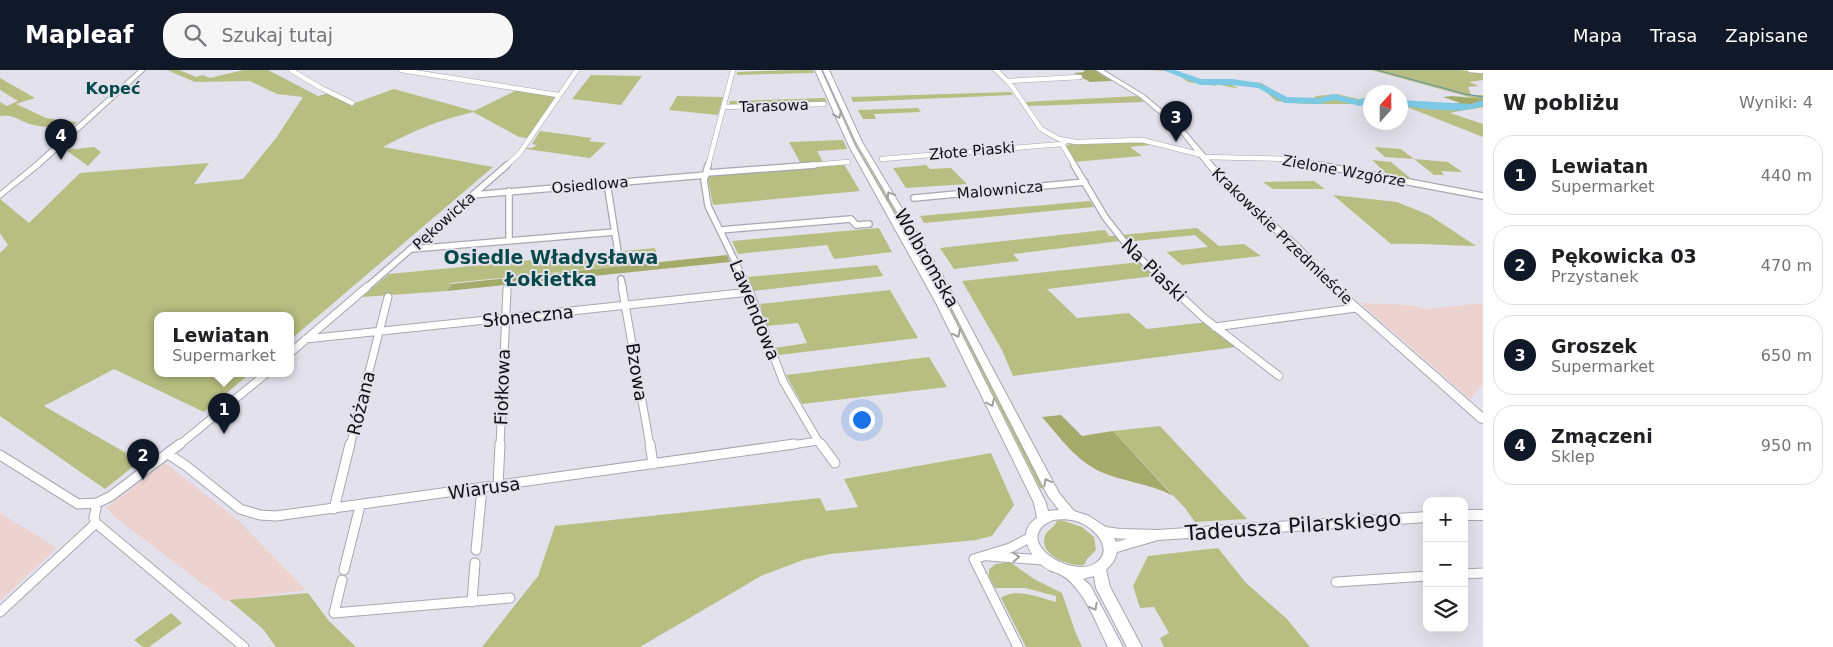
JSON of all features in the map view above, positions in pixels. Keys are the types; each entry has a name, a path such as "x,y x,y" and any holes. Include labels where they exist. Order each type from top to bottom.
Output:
{"main road":[{"path":"0,196 36,167 101,105 142,70"},
{"name":"Wolbromska","path":"818,70 852,146 941,303 1040,503 1043,518"},
{"name":"Wolbromska","path":"826,70 859,142 944,285 1054,496 1070,515"},
{"name":"Krakowskie Przedmieście","path":"1099,70 1154,105 1184,132 1228,187 1297,247 1324,280 1483,419"},
{"path":"1067,572 1087,573 1099,568 1107,559 1111,544 1102,531 1084,519 1070,515 1051,515 1043,518 1036,526 1031,537 1033,548 1044,560 1067,572 1085,589 1116,647"},
{"path":"1468,516 1483,515"},
{"name":"Tadeusza Pilarskiego","path":"1102,531 1120,534 1158,535 1423,517"},
{"name":"Tadeusza Pilarskiego","path":"1111,549 1158,535"},
{"path":"1099,568 1103,588 1135,647"}],"street":[{"path":"291,70 321,88 352,103"},
{"path":"401,70 558,95"},
{"name":"Pękowicka","path":"294,350 412,249 519,154 577,70"},
{"name":"Lawendowa","path":"733,70 704,184 708,206 750,292 783,381 818,441 836,463"},
{"path":"996,70 1007,81 1041,129 1064,142"},
{"path":"1470,70 1483,71"},
{"path":"1007,81 1080,77"},
{"name":"Tarasowa","path":"724,107 824,104"},
{"name":"Złote Piaski","path":"882,159 1064,142 1138,140 1184,150"},
{"name":"Na Piaski","path":"1064,142 1105,217 1130,249 1215,327 1279,376"},
{"path":"1184,150 1196,148"},
{"name":"Zielone Wzgórze","path":"1184,150 1203,156 1290,160 1483,196"},
{"path":"706,174 848,162"},
{"name":"Osiedlowa","path":"474,195 706,174"},
{"name":"Malownicza","path":"914,198 1085,182"},
{"path":"607,183 618,252"},
{"path":"509,191 509,241"},
{"path":"720,230 851,219 856,225 869,224"},
{"path":"412,249 615,232"},
{"name":"Bzowa","path":"621,279 653,464"},
{"name":"Fiołkowa","path":"498,486 507,289"},
{"name":"Słoneczna","path":"306,339 379,333 750,292"},
{"name":"Różana","path":"334,509 388,297"},
{"path":"1215,327 1356,308"},
{"path":"0,455 78,504 97,503 111,496 168,454 262,377"},
{"name":"Wiarusa","path":"168,454 185,465 235,506 246,512 276,516 360,506 818,441"},
{"path":"476,550 482,488"},
{"path":"97,503 94,518 96,523 244,647"},
{"path":"344,570 360,506"},
{"path":"0,612 96,523"},
{"path":"1018,647 974,559 988,556 1031,537"},
{"path":"988,556 1004,558 1024,557 1044,560"},
{"path":"472,602 475,563"},
{"path":"1468,574 1483,573"},
{"path":"1336,582 1423,576"},
{"path":"342,580 334,614 510,598"}],"shaded area":[{"path":"1360,303 1410,305 1427,309 1483,303 1483,384 1470,399"},
{"path":"165,463 238,520 306,590 225,601 116,518 106,508"},
{"path":"0,513 57,548 0,601"}],"green space":[{"path":"167,70 179,70 196,77 203,75 210,78 244,70 268,70 318,96 329,93 352,104 394,89 474,111 519,89 556,97 527,138 519,137 473,112 427,126 383,147 493,167 294,337 294,312 154,312 154,377 246,377 204,412 114,369 44,406 140,461 105,489 0,416 0,253 8,245 0,233 0,199 29,223 80,173 209,163 194,184 243,179 276,138 303,97 277,94 250,81 195,82"},
{"path":"813,70 814,73 737,75 737,72"},
{"path":"822,70 858,148 937,281 1044,489 1040,488 947,303 857,148"},
{"path":"1083,70 1095,70 1112,81 1090,82 1074,73 1085,72"},
{"path":"1147,70 1175,70 1188,77 1203,81 1224,80 1259,84 1268,87 1282,99 1311,100 1316,96 1337,94 1363,99 1363,104 1305,104 1276,101 1259,86 1230,84 1238,88 1233,88 1215,84 1216,86 1188,82 1176,73"},
{"path":"1371,70 1458,70 1483,72 1483,80 1469,82 1479,86 1468,87 1471,95 1483,95 1483,99 1480,100"},
{"path":"591,75 642,76 621,105 572,99"},
{"path":"0,78 35,98 16,104 46,118 77,122 71,128 48,127 30,124 5,115 0,116 0,102 7,106 18,101 0,90"},
{"path":"1224,80 1261,83 1283,96 1293,99 1317,99 1325,103 1286,101 1259,87 1229,84"},
{"path":"1011,92 1013,95 853,102 851,97"},
{"path":"677,96 723,97 718,115 669,110"},
{"path":"1137,96 1144,102 1028,106 1025,102"},
{"path":"1443,97 1483,99 1483,107 1459,111 1408,106 1408,101 1460,103"},
{"path":"825,98 827,103 729,106 730,101"},
{"path":"1408,106 1459,111 1450,113 1483,124 1483,137 1408,107"},
{"path":"918,108 921,112 874,114 876,119 863,119 858,110"},
{"path":"540,131 592,138 589,141 606,143 590,158 526,149 537,145 532,144"},
{"path":"843,140 847,149 817,151 823,162 801,164 789,142"},
{"path":"1133,141 1159,144 1130,147 1142,156 1073,162 1066,148 1067,145 1071,144"},
{"path":"94,147 101,152 88,166 66,150"},
{"path":"1374,147 1401,149 1414,159 1385,157"},
{"path":"1414,159 1448,162 1462,172 1441,171 1444,175 1434,175"},
{"path":"1372,160 1391,162 1415,182 1391,178"},
{"path":"844,164 860,191 713,205 708,179 711,175"},
{"path":"926,165 930,169 951,168 967,184 906,188 893,168"},
{"path":"1314,181 1325,189 1273,189 1263,182"},
{"path":"1333,195 1397,202 1429,215 1476,246 1391,244"},
{"path":"1090,201 1094,207 924,223 920,216"},
{"path":"879,228 892,252 834,259 827,245 738,254 732,241"},
{"path":"1197,228 1219,246 1244,244 1261,256 1182,265 1166,252 1208,247 1195,235 1126,242 1120,235"},
{"path":"1105,230 1109,236 1115,236 1120,241 1013,254 1019,261 954,269 940,248"},
{"path":"655,248 659,262 451,283 447,291 362,297 389,274"},
{"path":"727,255 730,262 447,291 451,284"},
{"path":"1140,262 1154,276 1047,289 1077,318 1129,313 1147,329 1208,322 1236,347 1013,376 1002,350 962,281"},
{"path":"877,265 883,276 754,291 748,277"},
{"path":"890,290 918,338 779,355 774,348 807,343 798,323 766,326 760,304"},
{"path":"929,357 947,387 802,404 786,375"},
{"path":"1061,415 1082,436 1113,431 1173,496 1154,488 1114,477 1087,464 1066,445 1042,417"},
{"path":"1160,426 1247,519 1195,522 1185,508 1113,431"},
{"path":"991,453 1014,505 992,536 976,540 830,554 803,560 761,576 640,647 482,647 538,576 555,526 820,498 826,511 858,507 844,479"},
{"path":"1061,520 1082,527 1094,537 1096,550 1084,565 1064,562 1046,549 1044,543 1046,534 1057,521"},
{"path":"1218,548 1246,583 1287,619 1310,647 1164,647 1160,638 1169,633 1154,607 1140,608 1133,586 1148,556"},
{"path":"1010,562 1034,579 1062,593 1082,647 1026,647 1001,598 1014,593 1021,593 1056,602 1056,596 1025,588 995,588 989,576 989,569 996,564"},
{"path":"308,593 329,621 356,647 276,647 263,629 229,600"},
{"path":"171,613 182,623 149,647 143,647 134,640"}],"waterway":[{"path":"1167,70 1200,82 1232,82 1260,86 1285,100 1319,101 1334,97 1360,103 1363,102"},
{"path":"1377,70 1465,94 1483,97"},
{"path":"1408,104 1472,107 1483,103"}],"place":[{"name":"Groszek","path":"1176,142"},
{"name":"Zmączeni","path":"61,160"},
{"name":"Lewiatan","path":"224,434"},
{"name":"Pękowicka 03","path":"143,480"}],"district":[{"name":"Kopeć","path":"113,88"},
{"name":"Osiedle Władysława Łokietka","path":"551,268"}]}
